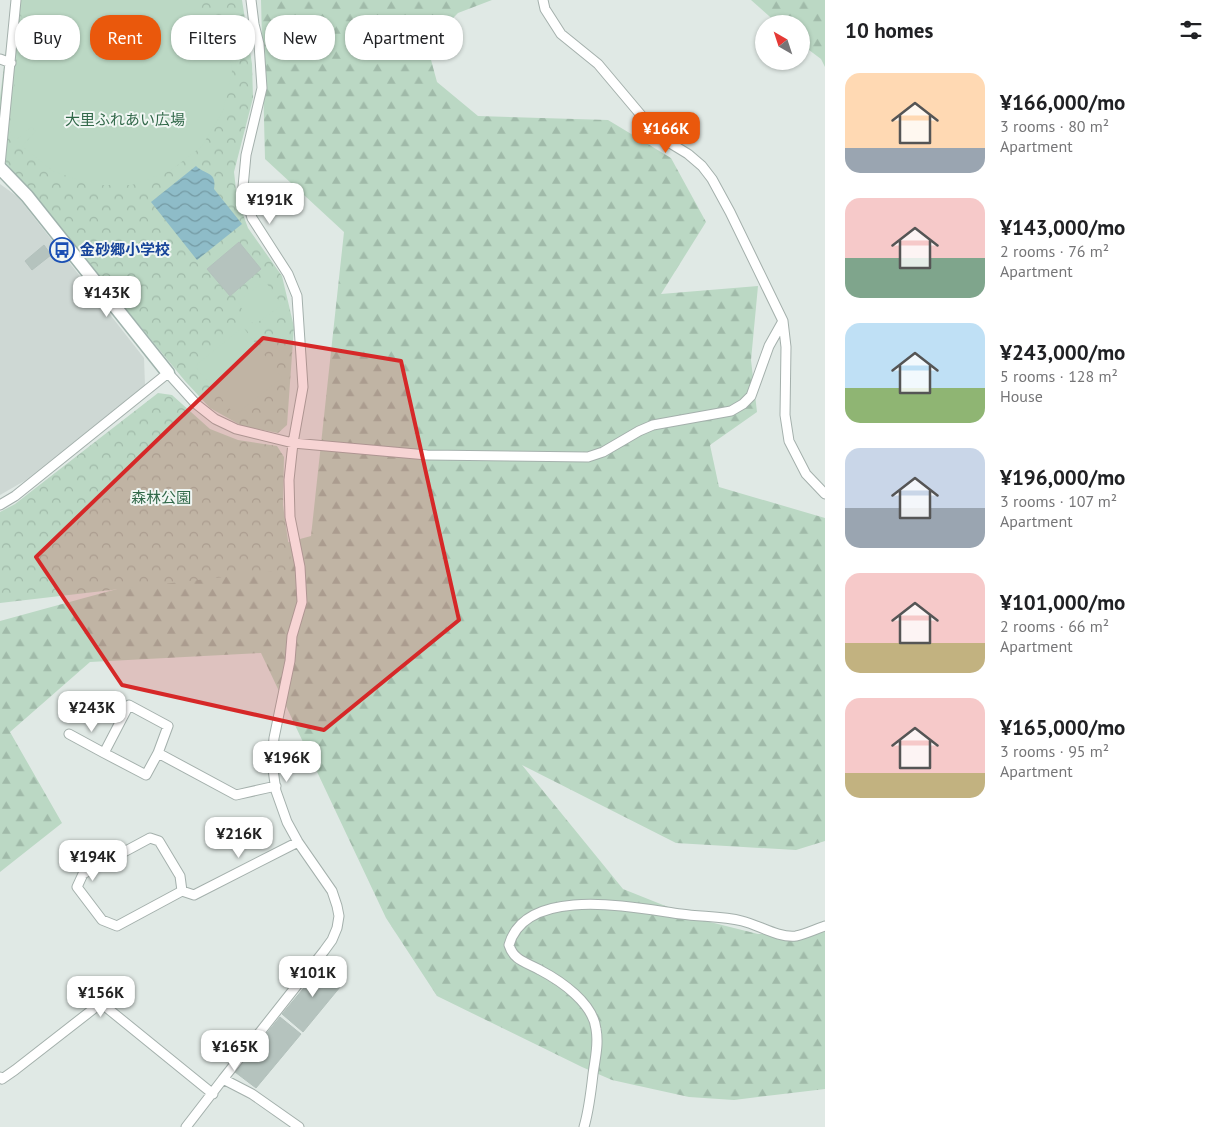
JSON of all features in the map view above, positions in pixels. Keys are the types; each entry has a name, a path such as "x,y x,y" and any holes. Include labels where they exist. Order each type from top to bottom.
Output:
{"street":[{"path":"16,0 11,63 4,99 0,166 27,196 168,373 196,404 214,419 236,429 293,444 426,455 588,457 603,452 639,431 653,426 731,411 743,404 751,396 769,346 783,321"},
{"path":"186,1127 332,940 337,928 338,916 332,891 286,822 276,786 272,762 274,738 290,661 292,636 302,602 300,567 290,516 289,480 303,387 297,296 288,274 252,218 243,187 246,155 262,88 259,44 251,0"},
{"path":"542,0 544,9 561,34 598,64 638,112 665,140 688,154 702,166 712,179 783,321 786,348 785,415 789,440 806,474 825,494"},
{"path":"0,59 11,63"},
{"path":"0,505 29,486 168,373"},
{"path":"69,734 104,753 146,775 158,753 168,726 129,705 104,753"},
{"path":"158,753 236,795 276,786"},
{"path":"182,891 180,876 159,841 150,838 83,874 77,887 102,920 117,926 182,891 194,895 298,842"},
{"path":"584,1127 588,1113 597,1044 596,1024 584,1003 567,988 540,970 515,957 509,945 517,927 541,912 560,907 599,904 741,920 784,935 796,936 825,926"},
{"path":"0,1077 2,1079 15,1070 101,1003 213,1094"},
{"path":"223,1079 252,1094 299,1127"}],"highlighted area":[{"path":"263,338 401,361 459,620 324,730 122,685 36,557"}],"shaded area":[{"path":"0,184 18,197 144,358 145,385 26,480 0,495"}],"green space":[{"name":"大里ふれあい広場","path":"12,0 242,0 244,15 171,15 171,60 251,60 253,98 234,172 237,198 248,228 282,276 294,327 287,425 278,433 242,426 210,408 185,381 7,164 0,158 0,98"},
{"path":"23,0 181,0 203,15 171,15 171,60 230,60 232,71 223,111 202,146 170,171 132,185 92,185 53,171 22,146 36,131 31,127 16,140 10,133 17,60 80,60 80,15 22,15"},
{"path":"261,0 492,0 456,15 345,15 345,60 431,60 437,82 478,116 608,120 671,158 706,222 661,294 758,286 751,360 757,412 710,445 719,487 825,518 825,841 796,850 676,843 522,765 623,889 698,919 758,934 825,932 825,1089 734,1100 689,1097 612,1080 437,996 386,918 261,653 90,662 10,732 62,823 0,872 0,621 311,536 344,232 265,159"},
{"path":"751,0 825,0 825,67 821,59 810,51 810,15 768,15"},
{"path":"265,281 282,305 254,325 237,302"},
{"path":"243,327 282,378 235,415 195,366"},
{"name":"森林公園","path":"158,393 172,395 210,429 238,440 277,446 284,457 283,505 292,569 0,603 0,512 15,504"}],"water":[{"path":"196,166 212,176 214,179 214,189 242,224 197,260 151,202"}],"building":[{"path":"239,242 261,269 230,296 207,269"},
{"path":"44,245 51,255 32,270 25,261"},
{"path":"324,964 345,981 303,1032 282,1014"},
{"path":"280,1017 301,1034 256,1088 235,1072"}],"place":[{"name":"金砂郷小学校","path":"62,250"}]}
